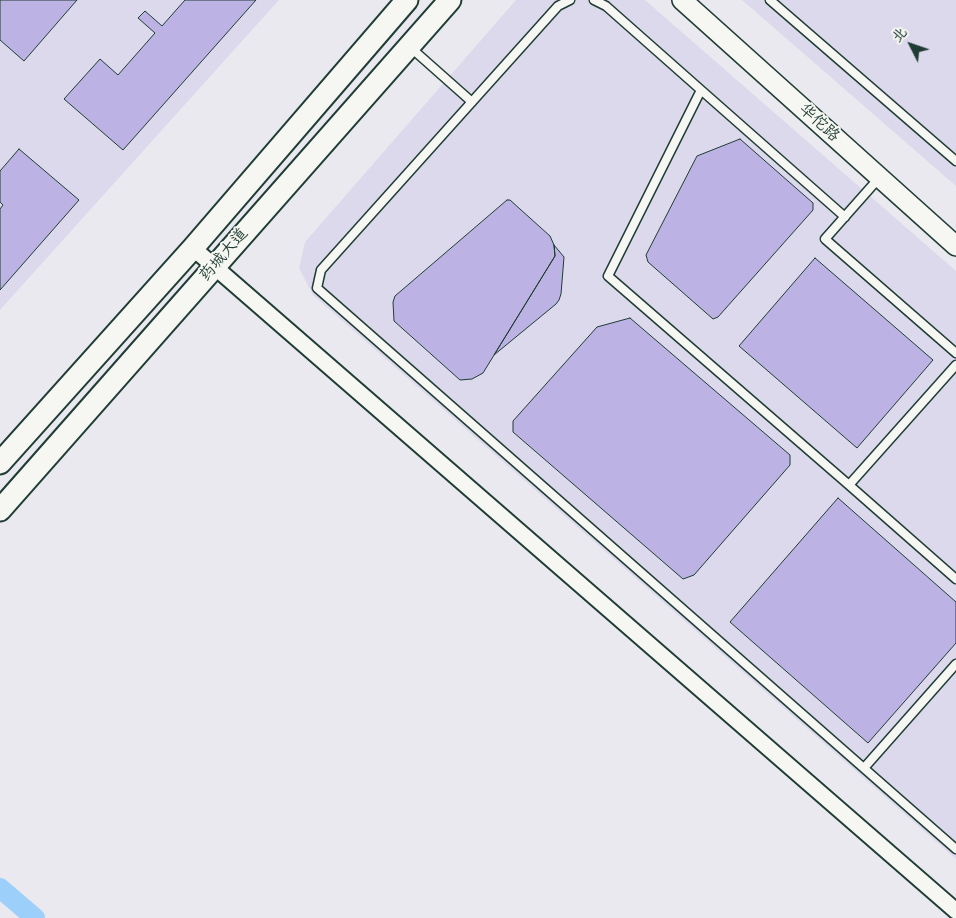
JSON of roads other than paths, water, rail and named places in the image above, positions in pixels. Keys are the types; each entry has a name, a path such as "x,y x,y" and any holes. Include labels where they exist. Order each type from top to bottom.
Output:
{"main road":[{"name":"药城大道","path":"0,463 193,248 407,0"},
{"name":"药城大道","path":"0,510 450,0"}],"street":[{"name":"华佗路","path":"682,0 956,246"},
{"path":"193,248 956,911"}],"lane":[{"path":"570,0 558,6 321,270 317,288 956,849"},
{"path":"594,0 606,6 845,217"},
{"path":"770,0 956,161"},
{"path":"409,46 472,102"},
{"path":"701,90 608,276 956,579"},
{"path":"879,178 825,239 956,353"},
{"path":"849,485 956,365"},
{"path":"864,768 956,664"}],"waterway":[{"path":"0,888 35,918"}]}
